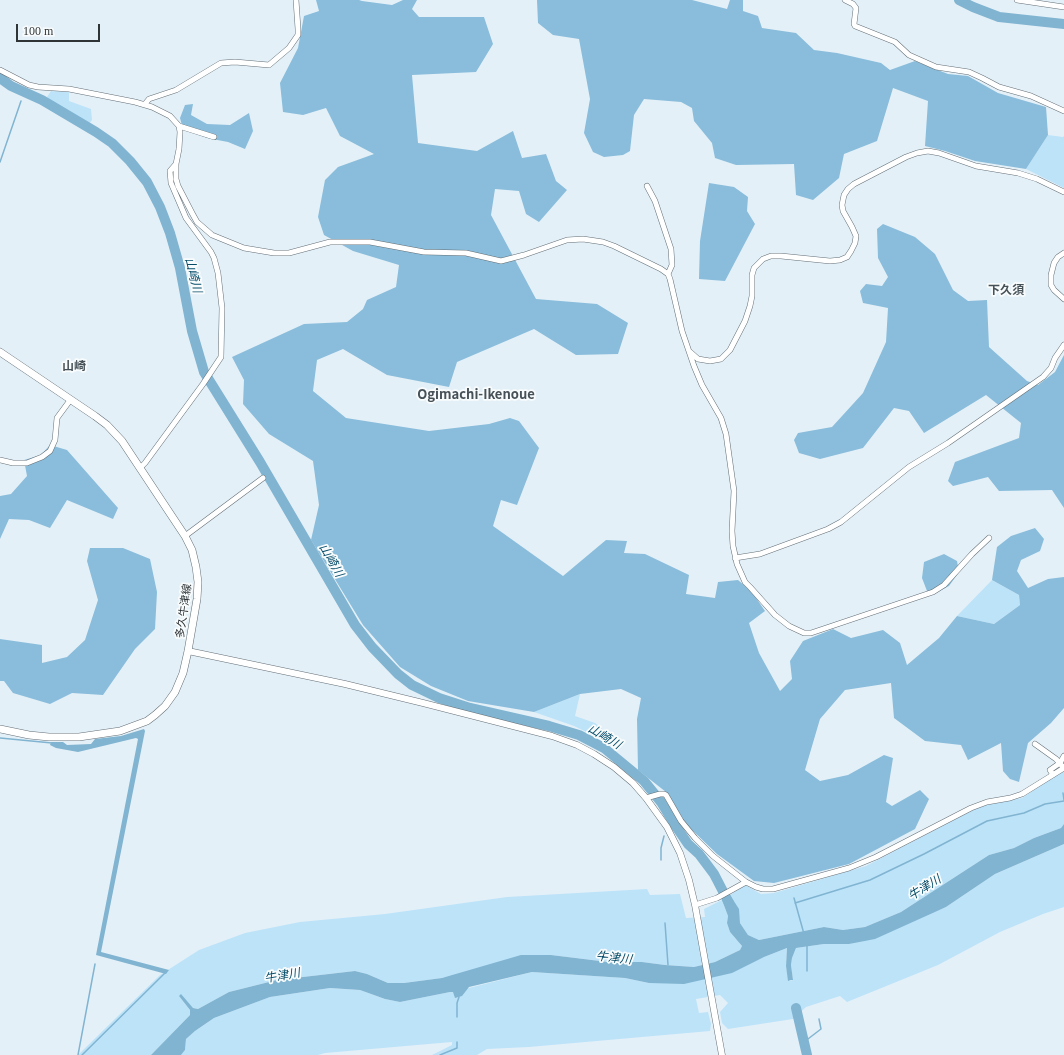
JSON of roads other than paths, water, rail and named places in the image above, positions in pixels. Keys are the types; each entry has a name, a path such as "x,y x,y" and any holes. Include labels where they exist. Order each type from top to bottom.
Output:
{"main road":[{"name":"多久牛津線","path":"0,352 71,399 107,426 122,441 141,467 185,536 192,550 198,582 198,599 183,673 175,692 165,706 147,721 120,731 79,737 29,735 0,729"}],"street":[{"path":"145,104 149,99 176,90 221,63 268,65 289,48 298,35 296,0"},
{"path":"845,0 853,4 856,8 854,24 856,26 895,42 909,55 936,67 968,72 999,87 1031,96 1064,111"},
{"path":"1017,0 1064,7"},
{"path":"0,70 29,85 80,91 145,104 170,116 179,126 214,137"},
{"path":"179,126 180,139 176,164 176,179 178,186 197,222 212,235 232,244 253,250 274,253 289,253 330,242 370,242 424,252 466,253 501,261 524,255 567,240 583,239 603,242 614,246 668,274 682,332 694,366 702,385 720,418 726,434 734,491 732,531 735,558 745,582 775,615 789,626 804,633 811,633 933,592 944,585 972,554 989,538"},
{"path":"690,352 698,359 710,361 721,359 730,350 745,321 750,306 752,296 752,275 754,268 763,259 772,256 781,256 830,261 840,260 846,257 855,243 856,236 843,211 842,205 844,195 854,184 906,157 917,153 939,153 976,166 1018,173 1037,179 1064,192"},
{"path":"141,467 219,361 221,352 222,308 220,284 214,258 200,235 186,218 171,183 170,171 176,164"},
{"path":"648,186 655,201 671,249 672,265 668,274"},
{"path":"1064,253 1058,257 1054,263 1051,275 1054,290 1064,299"},
{"path":"735,558 760,554 828,530 841,522 909,467 948,443 1043,377 1048,373 1064,345"},
{"path":"0,460 13,463 27,463 42,457 50,451 55,440 57,418 71,399"},
{"path":"185,536 263,478"},
{"path":"188,651 423,702 552,736 577,745 614,767 649,797 667,827 680,853 695,905 722,1055"},
{"path":"649,797 660,794 666,795 681,821 713,856 746,882 763,889 773,889 849,868 876,857 971,808 987,802 1010,798 1022,794 1064,768 1060,763 1035,744"},
{"path":"1053,775 1050,770 1060,763 1064,756"},
{"path":"695,905 716,898 746,882"}],"waterway":[{"path":"959,0 999,17 1064,24"},
{"name":"山崎川","path":"0,78 11,86 42,100 112,143 130,161 147,182 160,207 170,233 180,268 192,331 204,372 260,462 355,625 372,647 398,674 412,685 439,698 470,708 549,726 579,735 604,748 644,781 661,802 688,844 699,854 714,874 729,903"},
{"path":"0,162 21,101"},
{"path":"0,738 52,743"},
{"path":"1063,793 1064,800"},
{"path":"795,903 870,880 987,821 1024,813 1045,804 1064,801"},
{"path":"661,860 661,848 664,836"},
{"path":"794,898 804,934"},
{"path":"665,923 668,965"},
{"path":"807,945 807,971"},
{"path":"78,1055 95,964"},
{"path":"82,1055 166,972"},
{"path":"457,1017 457,1003 459,997"},
{"path":"796,1008 807,1055"},
{"path":"804,1042 821,1029 819,1019"},
{"path":"440,1055 457,1048 457,1042"}],"district":[{"name":"下久須","path":"1006,289"},
{"name":"山崎","path":"74,365"},
{"name":"Ogimachi-Ikenoue","path":"476,394"}],"water label":[{"name":"牛津川","path":"924,887"},
{"name":"牛津川","path":"614,957"},
{"name":"牛津川","path":"282,975"}]}
